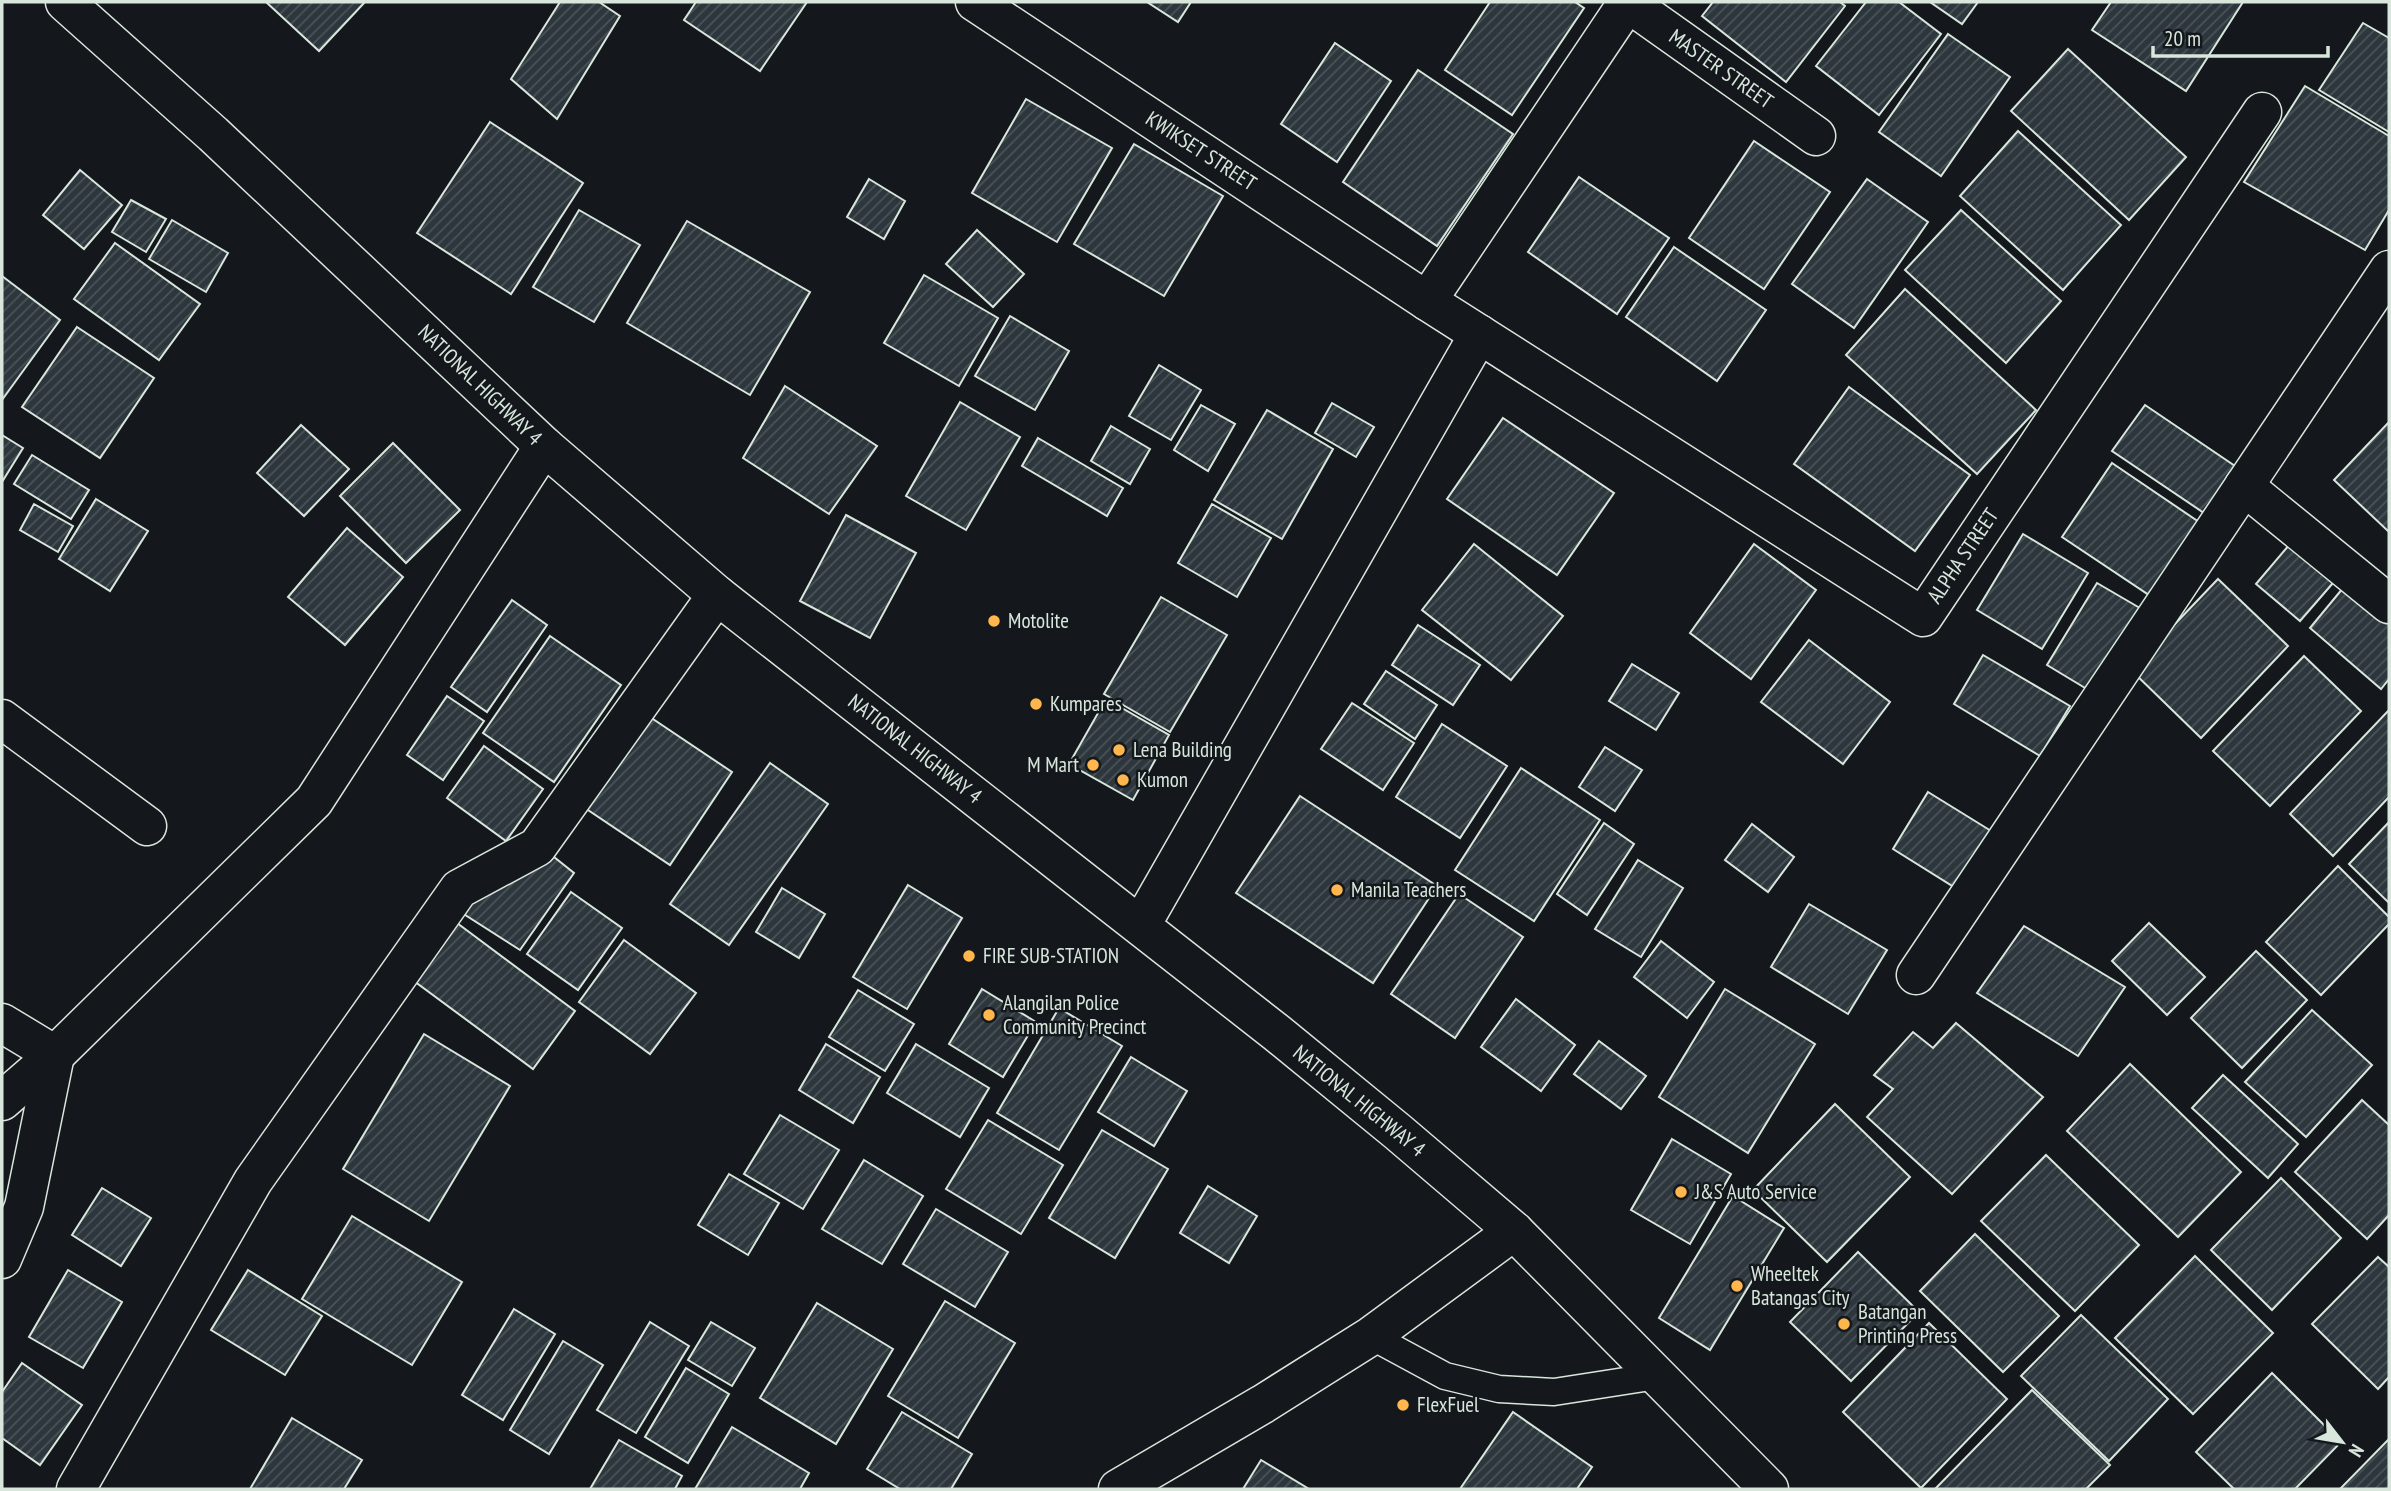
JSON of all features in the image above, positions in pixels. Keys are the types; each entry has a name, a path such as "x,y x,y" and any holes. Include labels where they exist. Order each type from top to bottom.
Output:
{"street":[{"name":"NATIONAL HIGHWAY 4","path":"65,2 213,134 544,446 717,595 1141,925 1398,1132 1514,1231 1769,1489"},
{"name":"KWIKSET STREET","path":"975,2 1427,300"},
{"path":"1427,300 1628,2"},
{"name":"MASTER STREET","path":"1628,2 1816,136"},
{"name":"ALPHA STREET","path":"1427,300 1923,617 2262,112"},
{"path":"1916,975 2389,270"},
{"path":"1141,925 1479,334"},
{"path":"2,1101 55,1055 314,801 544,446"},
{"path":"2244,486 2389,604"},
{"path":"76,1489 253,1181 459,889 537,847 717,595"},
{"path":"2,719 147,826"},
{"path":"2,1023 55,1055"},
{"path":"2,1259 24,1208 55,1055"},
{"path":"1118,1489 1264,1404 1371,1336 1514,1231"}],"lane":[{"path":"1371,1336 1445,1376 1499,1390 1554,1392 1657,1376"}],"building":[{"path":"266,2 365,2 319,51"},
{"path":"560,2 599,2 620,16 557,119 511,79"},
{"path":"696,2 807,2 760,71 684,20"},
{"path":"1147,2 1191,2 1178,22"},
{"path":"1490,2 1575,2 1584,8 1512,115 1445,70"},
{"path":"1713,2 1840,2 1845,6 1786,82 1702,16"},
{"path":"1866,2 1899,2 1941,34 1879,115 1816,66"},
{"path":"1930,2 1978,2 1962,24"},
{"path":"2111,2 2243,2 2186,91 2092,30"},
{"path":"2363,23 2389,38 2389,132 2319,90"},
{"path":"1948,34 2010,77 1941,176 1879,132"},
{"path":"1335,43 1391,81 1337,162 1281,124"},
{"path":"2068,49 2186,157 2129,220 2011,111"},
{"path":"1418,70 1513,134 1437,246 1343,182"},
{"path":"2305,86 2389,136 2389,210 2365,250 2244,182"},
{"path":"1026,99 1112,148 1057,242 972,193"},
{"path":"490,122 583,183 511,294 417,233"},
{"path":"2018,131 2121,225 2063,290 1960,196"},
{"path":"1754,141 1830,192 1764,289 1689,238"},
{"path":"1134,144 1223,196 1164,296 1074,244"},
{"path":"80,170 122,205 84,249 43,215"},
{"path":"1579,177 1669,238 1617,314 1528,252"},
{"path":"869,179 905,201 884,239 847,217"},
{"path":"1867,179 1928,222 1854,328 1792,284"},
{"path":"131,200 166,219 146,252 112,232"},
{"path":"579,210 640,245 594,322 533,287"},
{"path":"1961,210 2061,301 2006,363 1905,270"},
{"path":"172,220 228,253 206,292 149,259"},
{"path":"687,221 810,292 750,395 627,323"},
{"path":"977,230 1024,274 993,307 946,264"},
{"path":"115,243 200,304 159,360 74,299"},
{"path":"1674,247 1766,310 1717,381 1626,317"},
{"path":"924,275 998,318 959,386 884,343"},
{"path":"2,276 60,320 2,400"},
{"path":"1905,289 2036,410 1977,474 1846,355"},
{"path":"1010,316 1069,351 1035,410 975,376"},
{"path":"77,327 154,378 100,458 22,407"},
{"path":"1159,365 1201,390 1171,440 1129,416"},
{"path":"785,386 877,446 829,514 743,458"},
{"path":"1849,387 1970,475 1915,551 1794,464"},
{"path":"960,402 1020,437 966,530 906,496"},
{"path":"1332,403 1374,427 1356,457 1315,433"},
{"path":"1201,405 1235,424 1208,471 1174,450"},
{"path":"2145,405 2235,466 2204,513 2112,451"},
{"path":"1267,410 1333,449 1282,539 1214,500"},
{"path":"1503,418 1614,493 1557,575 1447,499"},
{"path":"2389,422 2389,532 2334,480"},
{"path":"301,425 349,469 304,516 257,473"},
{"path":"1111,426 1150,449 1130,484 1091,461"},
{"path":"2,435 23,448 2,482"},
{"path":"1038,438 1123,488 1107,516 1022,466"},
{"path":"393,443 460,510 406,563 340,496"},
{"path":"32,455 89,490 71,519 14,484"},
{"path":"2112,463 2199,522 2149,595 2062,537"},
{"path":"96,499 148,531 110,591 59,559"},
{"path":"34,504 73,526 58,552 20,530"},
{"path":"1212,504 1271,538 1237,597 1178,563"},
{"path":"846,515 916,553 870,638 800,601"},
{"path":"347,528 403,577 345,645 288,597"},
{"path":"2023,534 2088,573 2042,649 1977,610"},
{"path":"2295,538 2339,576 2300,621 2256,584"},
{"path":"1474,544 1563,616 1511,680 1422,610"},
{"path":"1754,544 1816,590 1751,679 1690,633"},
{"path":"2218,579 2288,646 2201,738 2131,670"},
{"path":"2348,582 2389,616 2389,679 2381,689 2310,628"},
{"path":"2097,583 2145,611 2095,694 2047,665"},
{"path":"1161,597 1227,635 1170,732 1104,694"},
{"path":"512,600 547,625 487,712 451,687"},
{"path":"1418,625 1480,665 1453,705 1392,665"},
{"path":"550,636 621,685 554,782 483,733"},
{"path":"1809,640 1890,702 1843,764 1761,702"},
{"path":"1983,655 2070,706 2040,756 1954,704"},
{"path":"2304,656 2361,711 2270,806 2213,751"},
{"path":"1632,664 1679,693 1656,730 1609,701"},
{"path":"1386,671 1437,705 1415,739 1364,704"},
{"path":"447,696 484,721 443,780 407,755"},
{"name":"Lena Building","path":"1106,699 1169,735 1133,800 1069,764"},
{"path":"1352,703 1414,743 1383,790 1321,749"},
{"path":"2389,710 2389,797 2333,856 2290,814"},
{"path":"644,713 732,772 670,865 582,806"},
{"path":"1442,724 1507,766 1460,838 1396,797"},
{"path":"484,746 543,789 506,841 447,798"},
{"path":"1605,747 1642,770 1615,811 1579,787"},
{"path":"770,763 828,804 729,945 670,904"},
{"path":"1521,768 1600,820 1534,921 1455,870"},
{"path":"1928,792 1996,834 1962,892 1893,849"},
{"name":"Manila Teachers","path":"1300,796 1437,886 1373,983 1236,893"},
{"path":"2389,822 2389,903 2349,864"},
{"path":"1604,823 1634,844 1587,915 1557,894"},
{"path":"1752,824 1794,857 1768,892 1725,860"},
{"path":"549,853 574,873 520,950 459,911"},
{"path":"1638,860 1683,888 1641,957 1595,929"},
{"path":"2338,866 2389,917 2389,924 2321,995 2266,942"},
{"path":"908,885 962,918 907,1009 853,977"},
{"path":"782,888 825,914 799,958 756,932"},
{"path":"571,892 622,928 578,990 527,954"},
{"path":"1459,894 1523,937 1455,1038 1391,994"},
{"path":"1809,904 1887,950 1848,1014 1771,967"},
{"path":"457,923 575,1011 533,1069 414,981"},
{"path":"2149,923 2205,977 2167,1015 2112,961"},
{"path":"2024,926 2125,987 2078,1056 1977,993"},
{"path":"624,940 696,993 650,1054 579,1002"},
{"path":"1661,941 1714,982 1687,1018 1634,977"},
{"path":"2256,951 2307,1000 2242,1068 2191,1018"},
{"path":"982,989 1036,1022 1003,1077 949,1044"},
{"path":"1725,989 1815,1044 1748,1153 1659,1097"},
{"path":"858,990 914,1024 885,1071 829,1037"},
{"path":"1516,999 1575,1045 1541,1091 1481,1047"},
{"path":"1059,1008 1122,1046 1059,1150 997,1113"},
{"path":"2312,1010 2372,1065 2306,1137 2245,1082"},
{"path":"1956,1023 2043,1097 1952,1194 1867,1117 1893,1089 1874,1075 1913,1032 1933,1048"},
{"path":"424,1034 510,1086 429,1221 343,1169"},
{"path":"1599,1041 1646,1076 1621,1109 1574,1074"},
{"path":"826,1044 880,1077 853,1123 799,1090"},
{"path":"916,1044 989,1088 960,1137 887,1093"},
{"path":"1131,1057 1187,1091 1154,1146 1098,1112"},
{"path":"2130,1064 2241,1172 2178,1237 2067,1131"},
{"path":"2223,1075 2298,1144 2268,1178 2192,1108"},
{"path":"2362,1100 2389,1125 2389,1215 2367,1239 2295,1172"},
{"path":"1835,1104 1910,1177 1827,1262 1753,1190"},
{"path":"780,1115 839,1150 803,1209 744,1174"},
{"path":"988,1120 1063,1165 1021,1234 946,1189"},
{"path":"1102,1130 1168,1169 1115,1258 1049,1218"},
{"name":"J&S Auto Service","path":"1672,1139 1731,1174 1690,1244 1631,1210"},
{"path":"2046,1155 2139,1245 2075,1311 1981,1221"},
{"path":"864,1160 923,1196 882,1264 822,1229"},
{"path":"729,1174 779,1203 748,1255 698,1225"},
{"path":"2281,1178 2341,1238 2272,1310 2211,1250"},
{"path":"1208,1186 1257,1216 1229,1263 1180,1233"},
{"path":"102,1188 151,1218 121,1266 72,1235"},
{"path":"1733,1196 1784,1228 1710,1350 1659,1318"},
{"path":"936,1209 1008,1252 975,1307 903,1264"},
{"path":"352,1216 462,1282 412,1365 302,1299"},
{"path":"1975,1234 2059,1316 2003,1372 1920,1291"},
{"path":"1858,1252 1919,1312 1851,1381 1790,1322"},
{"path":"2195,1256 2273,1333 2193,1414 2115,1338"},
{"path":"2378,1257 2389,1267 2389,1377 2378,1389 2312,1324"},
{"path":"68,1270 122,1302 83,1368 29,1337"},
{"path":"248,1270 322,1316 285,1375 211,1330"},
{"path":"945,1301 1015,1343 958,1438 888,1396"},
{"path":"817,1303 893,1349 836,1444 760,1398"},
{"path":"514,1309 555,1334 503,1420 462,1395"},
{"path":"2081,1315 2168,1399 2109,1461 2021,1376"},
{"path":"650,1322 689,1346 636,1433 597,1410"},
{"path":"711,1322 755,1348 732,1386 688,1360"},
{"path":"1929,1323 2007,1399 1921,1488 1843,1412"},
{"path":"563,1341 603,1365 549,1454 510,1430"},
{"path":"22,1363 82,1405 40,1465 2,1438 2,1392"},
{"path":"686,1368 729,1394 688,1463 645,1437"},
{"path":"2272,1373 2341,1442 2295,1489 2234,1489 2196,1452"},
{"path":"2032,1390 2110,1465 2086,1489 1935,1489"},
{"path":"902,1412 972,1454 951,1489 900,1489 867,1469"},
{"path":"1513,1412 1592,1467 1577,1489 1460,1489"},
{"path":"292,1418 362,1460 344,1489 250,1489"},
{"path":"732,1427 809,1473 800,1489 695,1489"},
{"path":"2389,1439 2389,1489 2340,1489"},
{"path":"619,1440 682,1476 675,1489 590,1489"},
{"path":"1261,1460 1309,1489 1243,1489"}],"place":[{"name":"Motolite","path":"994,621"},
{"name":"Kumpares","path":"1036,704"},
{"name":"Lena Building","path":"1119,750"},
{"name":"M Mart","path":"1093,765"},
{"name":"Kumon","path":"1123,780"},
{"name":"Manila Teachers","path":"1337,890"},
{"name":"FIRE SUB-STATION","path":"969,956"},
{"name":"Alangilan Police Community Precinct","path":"989,1015"},
{"name":"J&S Auto Service","path":"1681,1192"},
{"name":"Wheeltek Batangas City","path":"1737,1286"},
{"name":"Batangan Printing Press","path":"1844,1324"},
{"name":"FlexFuel","path":"1403,1405"}]}
